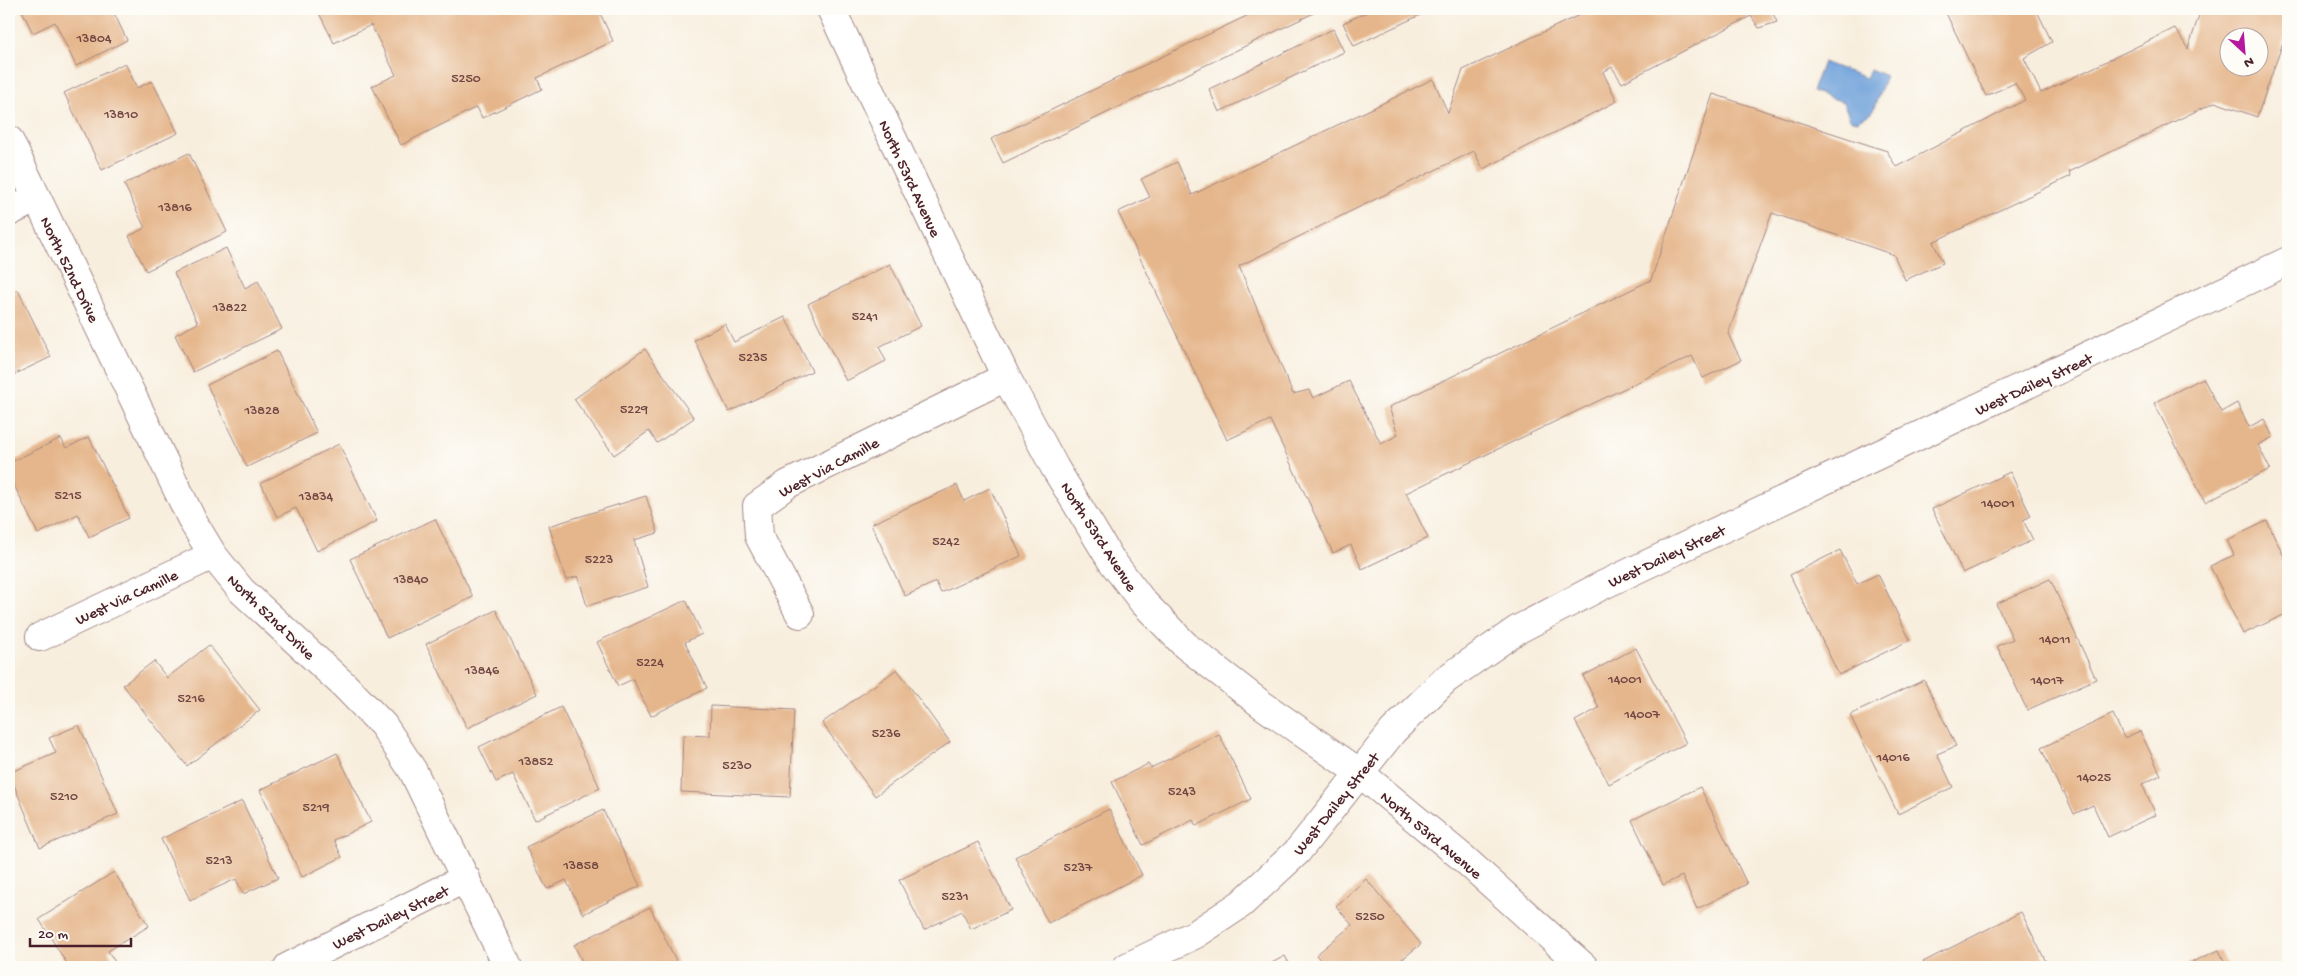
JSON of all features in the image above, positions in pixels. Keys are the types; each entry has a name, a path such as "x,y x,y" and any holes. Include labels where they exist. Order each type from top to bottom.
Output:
{"street":[{"name":"North 53rd Avenue","path":"831,9 1006,377 1055,468 1111,560 1143,602 1186,646 1262,704 1360,773 1463,858 1584,967"},
{"name":"North 52nd Drive","path":"9,140 193,522 213,555 241,590 345,686 383,725 413,771 508,967"},
{"path":"9,212 37,198"},
{"name":"West Dailey Street","path":"1128,967 1196,934 1241,904 1297,852 1392,731 1446,680 1518,630 1599,587 2288,261"},
{"name":"West Via Camille","path":"800,614 759,536 757,506 788,484 1006,377"},
{"name":"West Via Camille","path":"40,637 213,555"},
{"name":"West Dailey Street","path":"288,967 466,878"}],"water":[{"path":"1823,62 1866,78 1870,69 1886,76 1872,113 1857,121 1850,119 1843,102 1812,91"}],"building":[{"path":"21,9 112,9 127,40 76,66 55,22 33,33"},
{"path":"317,9 598,9 613,41 537,78 542,89 482,118 477,107 401,145 372,86 396,75 371,25 334,43"},
{"path":"1261,9 1322,9 1003,163 991,139"},
{"path":"1374,9 1433,9 1354,46 1343,23"},
{"path":"1592,9 1771,9 1777,22 1759,28 1751,16 1622,83 1612,67 1603,72 1617,101 1483,169 1474,151 1239,266 1293,394 1309,390 1313,398 1349,381 1381,444 1398,435 1389,407 1651,280 1713,94 1887,151 1896,167 2025,100 2015,83 1986,96 1944,9 2036,9 2052,42 2024,58 2041,93 2175,28 2188,49 2201,9 2288,9 2288,28 2257,117 2215,102 2069,172 2071,176 1933,242 1943,263 1905,280 1894,255 1772,213 1728,334 1741,360 1703,378 1692,356 1406,493 1428,538 1362,569 1351,545 1333,553 1270,420 1227,440 1118,212 1150,197 1141,179 1177,162 1192,195 1433,79 1448,113 1463,70"},
{"path":"1333,29 1344,52 1219,112 1209,89"},
{"path":"125,63 137,88 152,81 178,133 102,170 64,93"},
{"path":"189,153 227,232 146,271 129,236 145,228 124,184"},
{"path":"226,248 245,288 258,281 282,329 193,372 175,335 198,323 174,273"},
{"path":"890,264 921,326 879,347 886,361 846,381 808,304"},
{"path":"18,290 51,357 9,377 9,294"},
{"path":"785,317 812,371 729,412 694,340 725,324 734,342"},
{"path":"645,349 694,418 657,443 649,431 614,455 574,399"},
{"path":"277,351 317,433 247,467 207,385"},
{"path":"2203,378 2221,412 2237,403 2249,427 2264,419 2273,437 2258,445 2270,469 2205,502 2154,403"},
{"path":"89,437 129,518 89,537 78,514 38,534 9,475 9,463 61,438 66,448"},
{"path":"339,444 377,521 317,551 296,508 277,517 261,483"},
{"path":"2010,472 2031,516 2023,520 2033,540 1963,573 1932,509"},
{"path":"957,485 964,501 990,488 1021,556 941,593 936,582 905,596 871,524"},
{"path":"646,496 658,533 634,540 648,587 587,606 578,576 566,580 549,526"},
{"path":"435,519 473,597 387,638 350,559"},
{"path":"2267,521 2288,565 2288,613 2243,634 2210,566 2234,555 2227,540"},
{"path":"1840,550 1857,584 1878,574 1910,640 1839,675 1790,575"},
{"path":"2050,579 2096,679 2027,710 1997,646 2013,639 1996,604"},
{"path":"686,600 702,634 685,642 707,688 651,716 633,679 618,686 597,642"},
{"path":"496,610 537,694 467,728 426,644"},
{"path":"209,645 260,710 187,766 123,685 154,661 167,678"},
{"path":"1636,648 1686,743 1609,784 1575,721 1599,708 1583,676"},
{"path":"897,669 950,742 875,796 822,723"},
{"path":"1924,680 1956,746 1937,754 1953,787 1898,814 1850,715"},
{"path":"711,706 794,710 790,797 681,792 683,735 710,736"},
{"path":"561,707 600,788 535,820 513,774 496,782 479,747"},
{"path":"2113,714 2124,738 2140,731 2161,775 2142,784 2156,815 2108,837 2093,805 2074,814 2041,748"},
{"path":"79,725 118,814 40,848 9,773 56,753 49,738"},
{"path":"1219,734 1251,799 1196,826 1193,820 1143,845 1112,782 1148,764 1151,768"},
{"path":"337,753 371,822 334,840 342,857 302,877 260,790"},
{"path":"1700,787 1747,884 1697,909 1682,876 1663,885 1632,820"},
{"path":"242,801 278,878 243,894 236,879 190,900 161,839"},
{"path":"1109,809 1142,875 1048,923 1015,857"},
{"path":"603,810 640,886 583,914 566,880 547,889 526,847"},
{"path":"978,842 1011,910 971,929 962,911 924,930 899,880"},
{"path":"114,872 149,926 108,951 118,967 69,967 39,919"},
{"path":"1366,879 1421,944 1401,960 1407,967 1326,967 1316,955 1352,925 1336,906"},
{"path":"650,907 679,967 585,967 574,945"},
{"path":"2021,912 2047,964 2041,967 1926,967 1923,962"},
{"path":"2219,950 2227,967 2181,967"},
{"path":"1285,956 1291,967 1264,967"}]}
